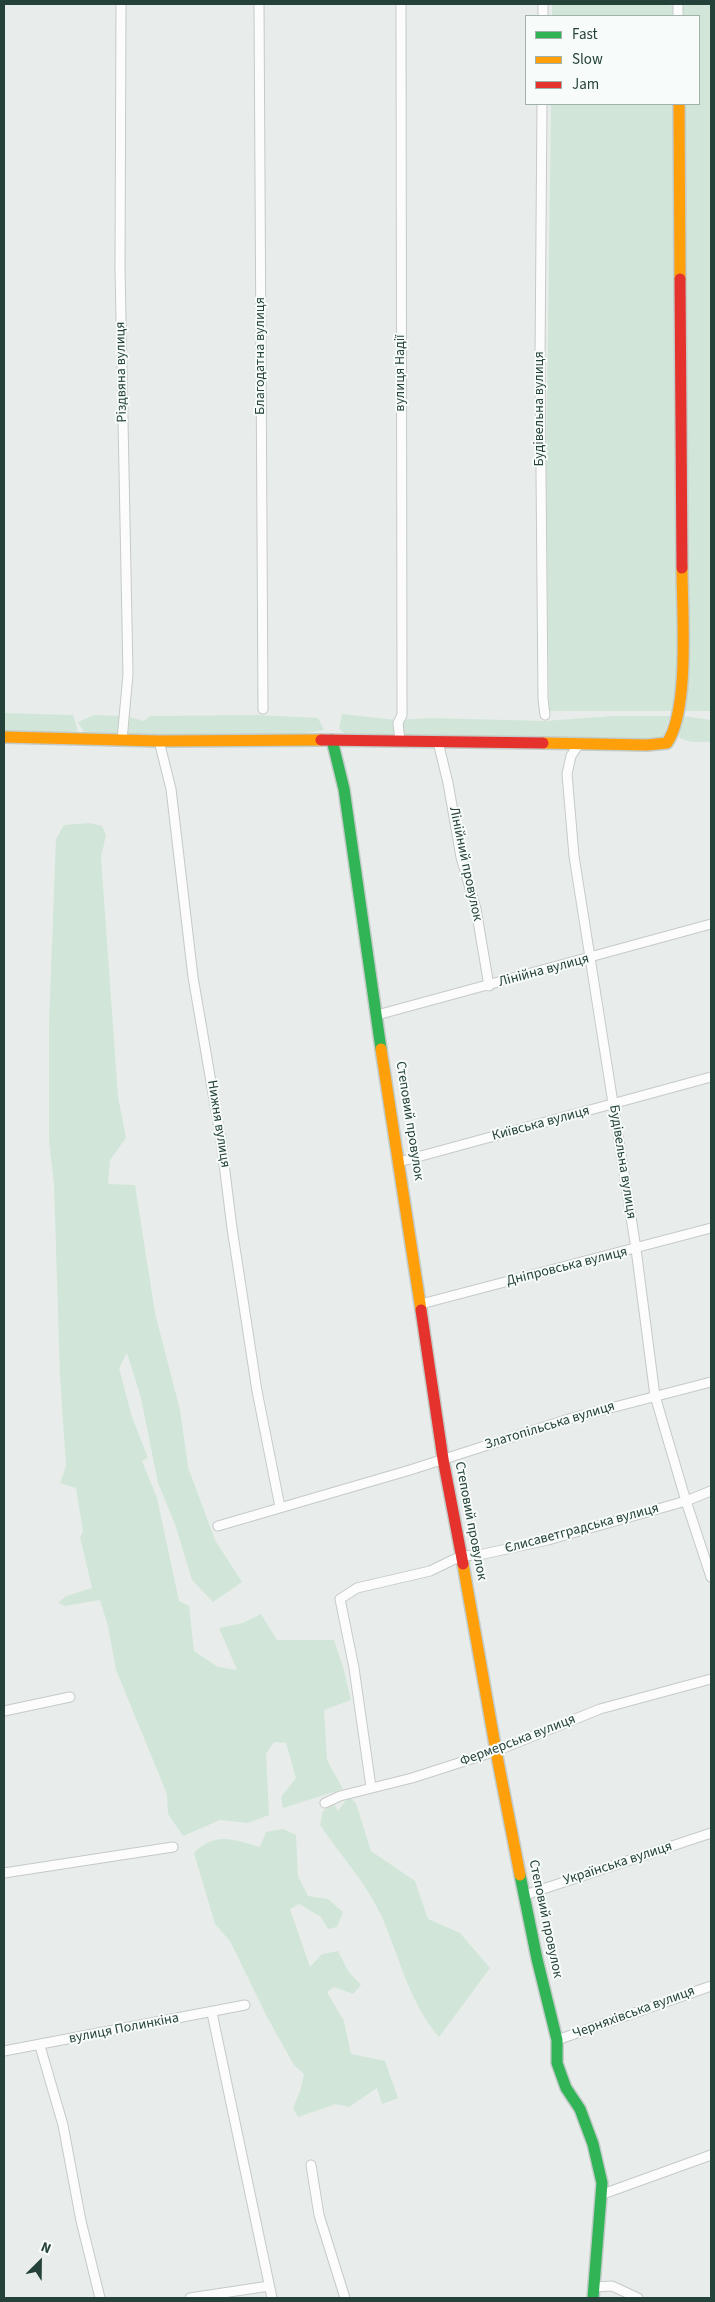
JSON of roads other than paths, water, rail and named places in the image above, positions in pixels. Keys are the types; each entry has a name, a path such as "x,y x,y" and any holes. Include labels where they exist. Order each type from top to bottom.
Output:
{"street":[{"name":"Різдвяна вулиця","path":"121,4 120,268 128,674 122,740"},
{"name":"Благодатна вулиця","path":"259,4 263,709"},
{"name":"вулиця Надії","path":"400,741 398,723 402,715 401,4"},
{"name":"Будівельна вулиця","path":"542,105 540,368 543,698 545,715"},
{"path":"4,737 159,742 332,740 579,744 668,743 674,735 680,705 682,639 679,105"},
{"name":"Степовий провулок","path":"332,740 344,789 443,1459 471,1604 496,1751 557,2040 557,2062 566,2088 580,2109 593,2144 603,2194 598,2218 593,2293"},
{"name":"Нижня вулиця","path":"159,742 171,789 194,977 221,1140 232,1228 257,1391 280,1507"},
{"name":"Лінійний провулок","path":"438,742 461,857 476,909 489,986"},
{"name":"Будівельна вулиця","path":"579,744 571,756 567,774 574,856 636,1249 655,1396 711,1577"},
{"name":"Лінійна вулиця","path":"377,1015 589,959 711,924"},
{"name":"Київська вулиця","path":"399,1162 711,1077"},
{"name":"Дніпровська вулиця","path":"421,1304 711,1228"},
{"name":"Златопільська вулиця","path":"218,1526 443,1459 572,1418 711,1382"},
{"name":"Єлисаветградська вулиця","path":"372,1787 354,1668 340,1599 357,1588 430,1571 461,1556 479,1555 548,1540 686,1501 711,1491"},
{"name":"Фермерська вулиця","path":"325,1803 372,1787 412,1778 496,1751 600,1709 711,1679"},
{"path":"4,1711 70,1697"},
{"name":"Українська вулиця","path":"525,1895 711,1833"},
{"path":"4,1873 173,1847"},
{"name":"Черняхівська вулиця","path":"557,2040 711,1986"},
{"name":"вулиця Полинкіна","path":"4,2051 40,2046 244,2005"},
{"path":"212,2012 272,2298"},
{"path":"40,2046 63,2125 81,2220 100,2298"},
{"path":"603,2194 711,2155"},
{"path":"311,2165 319,2215 345,2298"},
{"path":"190,2298 268,2286"},
{"path":"593,2293 612,2286 638,2298"}]}
